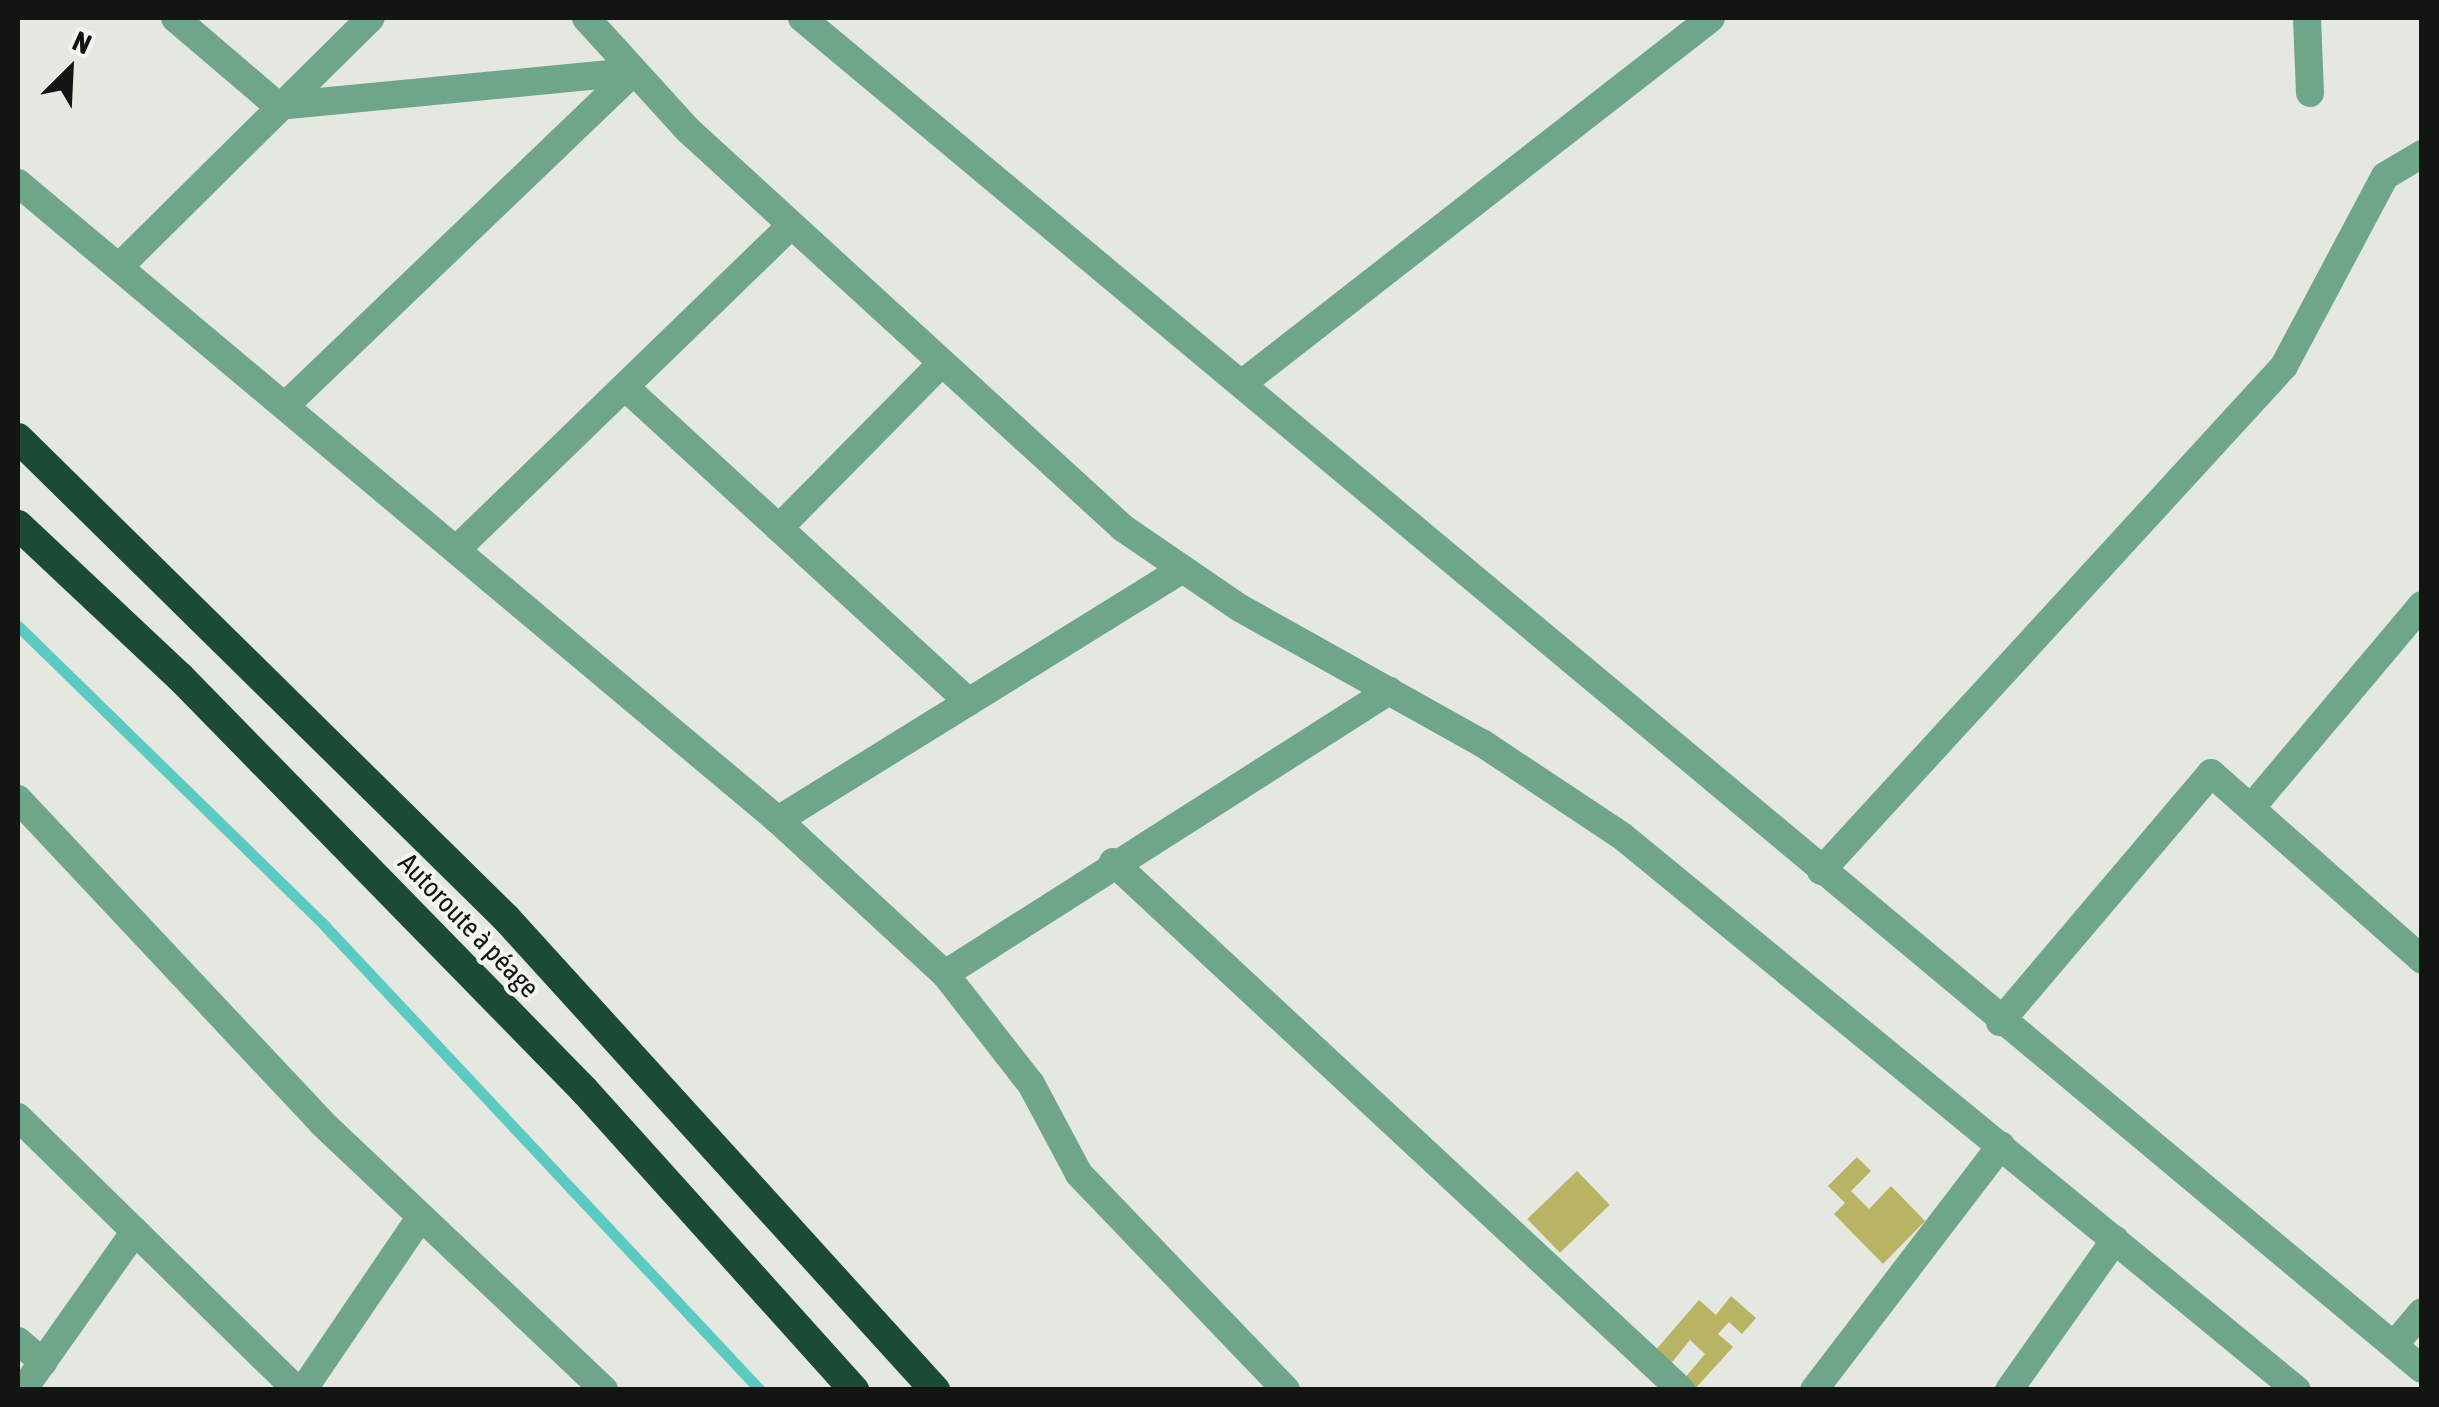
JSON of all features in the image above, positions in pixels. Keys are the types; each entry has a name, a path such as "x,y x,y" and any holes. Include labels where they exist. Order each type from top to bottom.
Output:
{"highway":[{"path":"18,438 506,918 935,1390"},
{"name":"Autoroute à péage","path":"18,525 180,677 584,1090 854,1390"}],"street":[{"path":"175,18 278,106 633,72"},
{"path":"119,266 371,18"},
{"path":"586,18 633,72 792,225 1123,528 1183,569 1622,836 2001,1145 2280,1384"},
{"path":"802,18 1244,382 2000,1022 2422,1369"},
{"path":"1244,382 1711,18"},
{"path":"2307,18 2310,93"},
{"path":"286,405 633,72"},
{"path":"1821,870 2284,366 2385,176 2422,154"},
{"path":"18,183 778,820 945,974 1031,1084 1079,1174 1286,1390"},
{"path":"457,549 792,225"},
{"path":"779,528 942,364"},
{"path":"624,386 968,702"},
{"path":"778,820 1183,569"},
{"path":"2252,808 2422,606"},
{"path":"945,974 1113,862 1389,692"},
{"path":"2000,1022 2211,773 2422,960"},
{"path":"18,800 419,1219 586,1383"},
{"path":"1113,862 1680,1390"},
{"path":"18,1117 300,1390 419,1219"},
{"path":"1814,1390 2001,1145"},
{"path":"24,1390 135,1232"},
{"path":"2008,1390 2115,1240"},
{"path":"2394,1345 2422,1312"},
{"path":"18,1341 43,1362"}],"building":[{"path":"1857,1157 1871,1171 1851,1191 1869,1209 1891,1186 1925,1221 1883,1264 1834,1214 1845,1203 1828,1186"},
{"path":"1577,1171 1610,1205 1560,1253 1527,1219"},
{"path":"1731,1296 1756,1318 1742,1334 1729,1322 1718,1334 1733,1347 1694,1390 1683,1380 1705,1354 1690,1340 1669,1366 1654,1352 1699,1300 1716,1315"}],"waterway":[{"path":"18,626 325,926 760,1390"}]}
